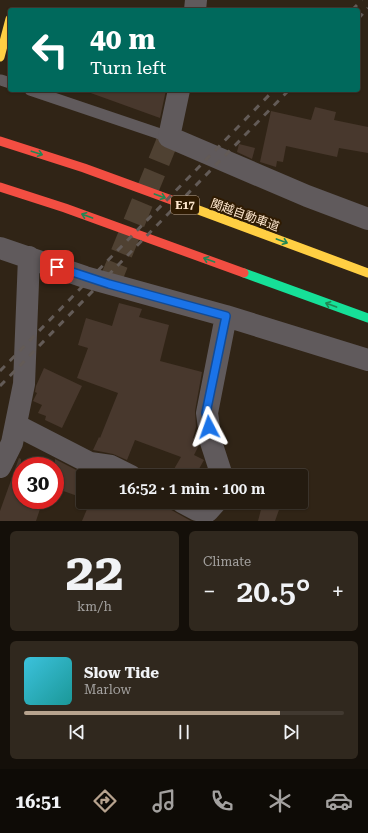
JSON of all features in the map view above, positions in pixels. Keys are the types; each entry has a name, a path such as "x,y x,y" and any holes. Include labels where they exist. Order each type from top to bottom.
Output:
{"main road":[{"path":"0,57 8,26"},
{"name":"関越自動車道","path":"0,141 84,168 368,273"},
{"path":"0,187 65,208 368,318"}],"street":[{"path":"179,92 169,137 307,196 368,219"},
{"path":"0,248 109,284 226,316 368,360"},
{"path":"0,467 12,443 24,384 29,257"},
{"path":"220,469 211,442 206,413 226,316"},
{"path":"16,425 90,464 111,466 117,469"},
{"path":"195,509 208,511 210,509"}],"lane":[{"path":"36,92 169,137"}],"building":[{"path":"88,92 166,92 160,118"},
{"path":"315,107 336,112 334,120 368,127 368,153 339,148 337,157 286,146 283,162 277,161 276,167 260,162 271,111 311,120"},
{"path":"239,144 255,148 252,159 237,152"},
{"path":"119,303 142,309 139,317 169,325 160,361 202,372 195,411 196,427 193,438 198,440 199,445 194,455 204,460 199,469 174,469 181,457 135,440 127,460 113,454 93,450 99,437 100,438 118,393 77,378 88,348 78,345 86,318 112,326"},
{"path":"44,368 82,386 62,428 45,420 46,416 38,413 42,405 33,401 37,393 35,392 36,386"},
{"path":"64,464 76,470 76,496 64,491"},
{"path":"12,478 12,509 40,509 36,521 0,521 0,511"},
{"path":"87,509 170,509 191,521 82,521"},
{"path":"261,509 279,509 275,521 258,521"}],"tunnel":[{"path":"109,284 169,137"}],"railway":[{"path":"354,8 362,0"},
{"path":"360,17 368,8"},
{"path":"0,371 272,92"},
{"path":"0,386 287,92"}],"traffic: fast":[{"path":"244,273 368,318"}],"traffic: slow":[{"path":"0,57 8,27"},
{"path":"177,202 368,273"}],"traffic: jam":[{"path":"0,141 84,168 177,202"},
{"path":"0,187 65,208 244,273"}],"route":[{"path":"57,267 109,284 226,316 206,413 209,427"}]}
